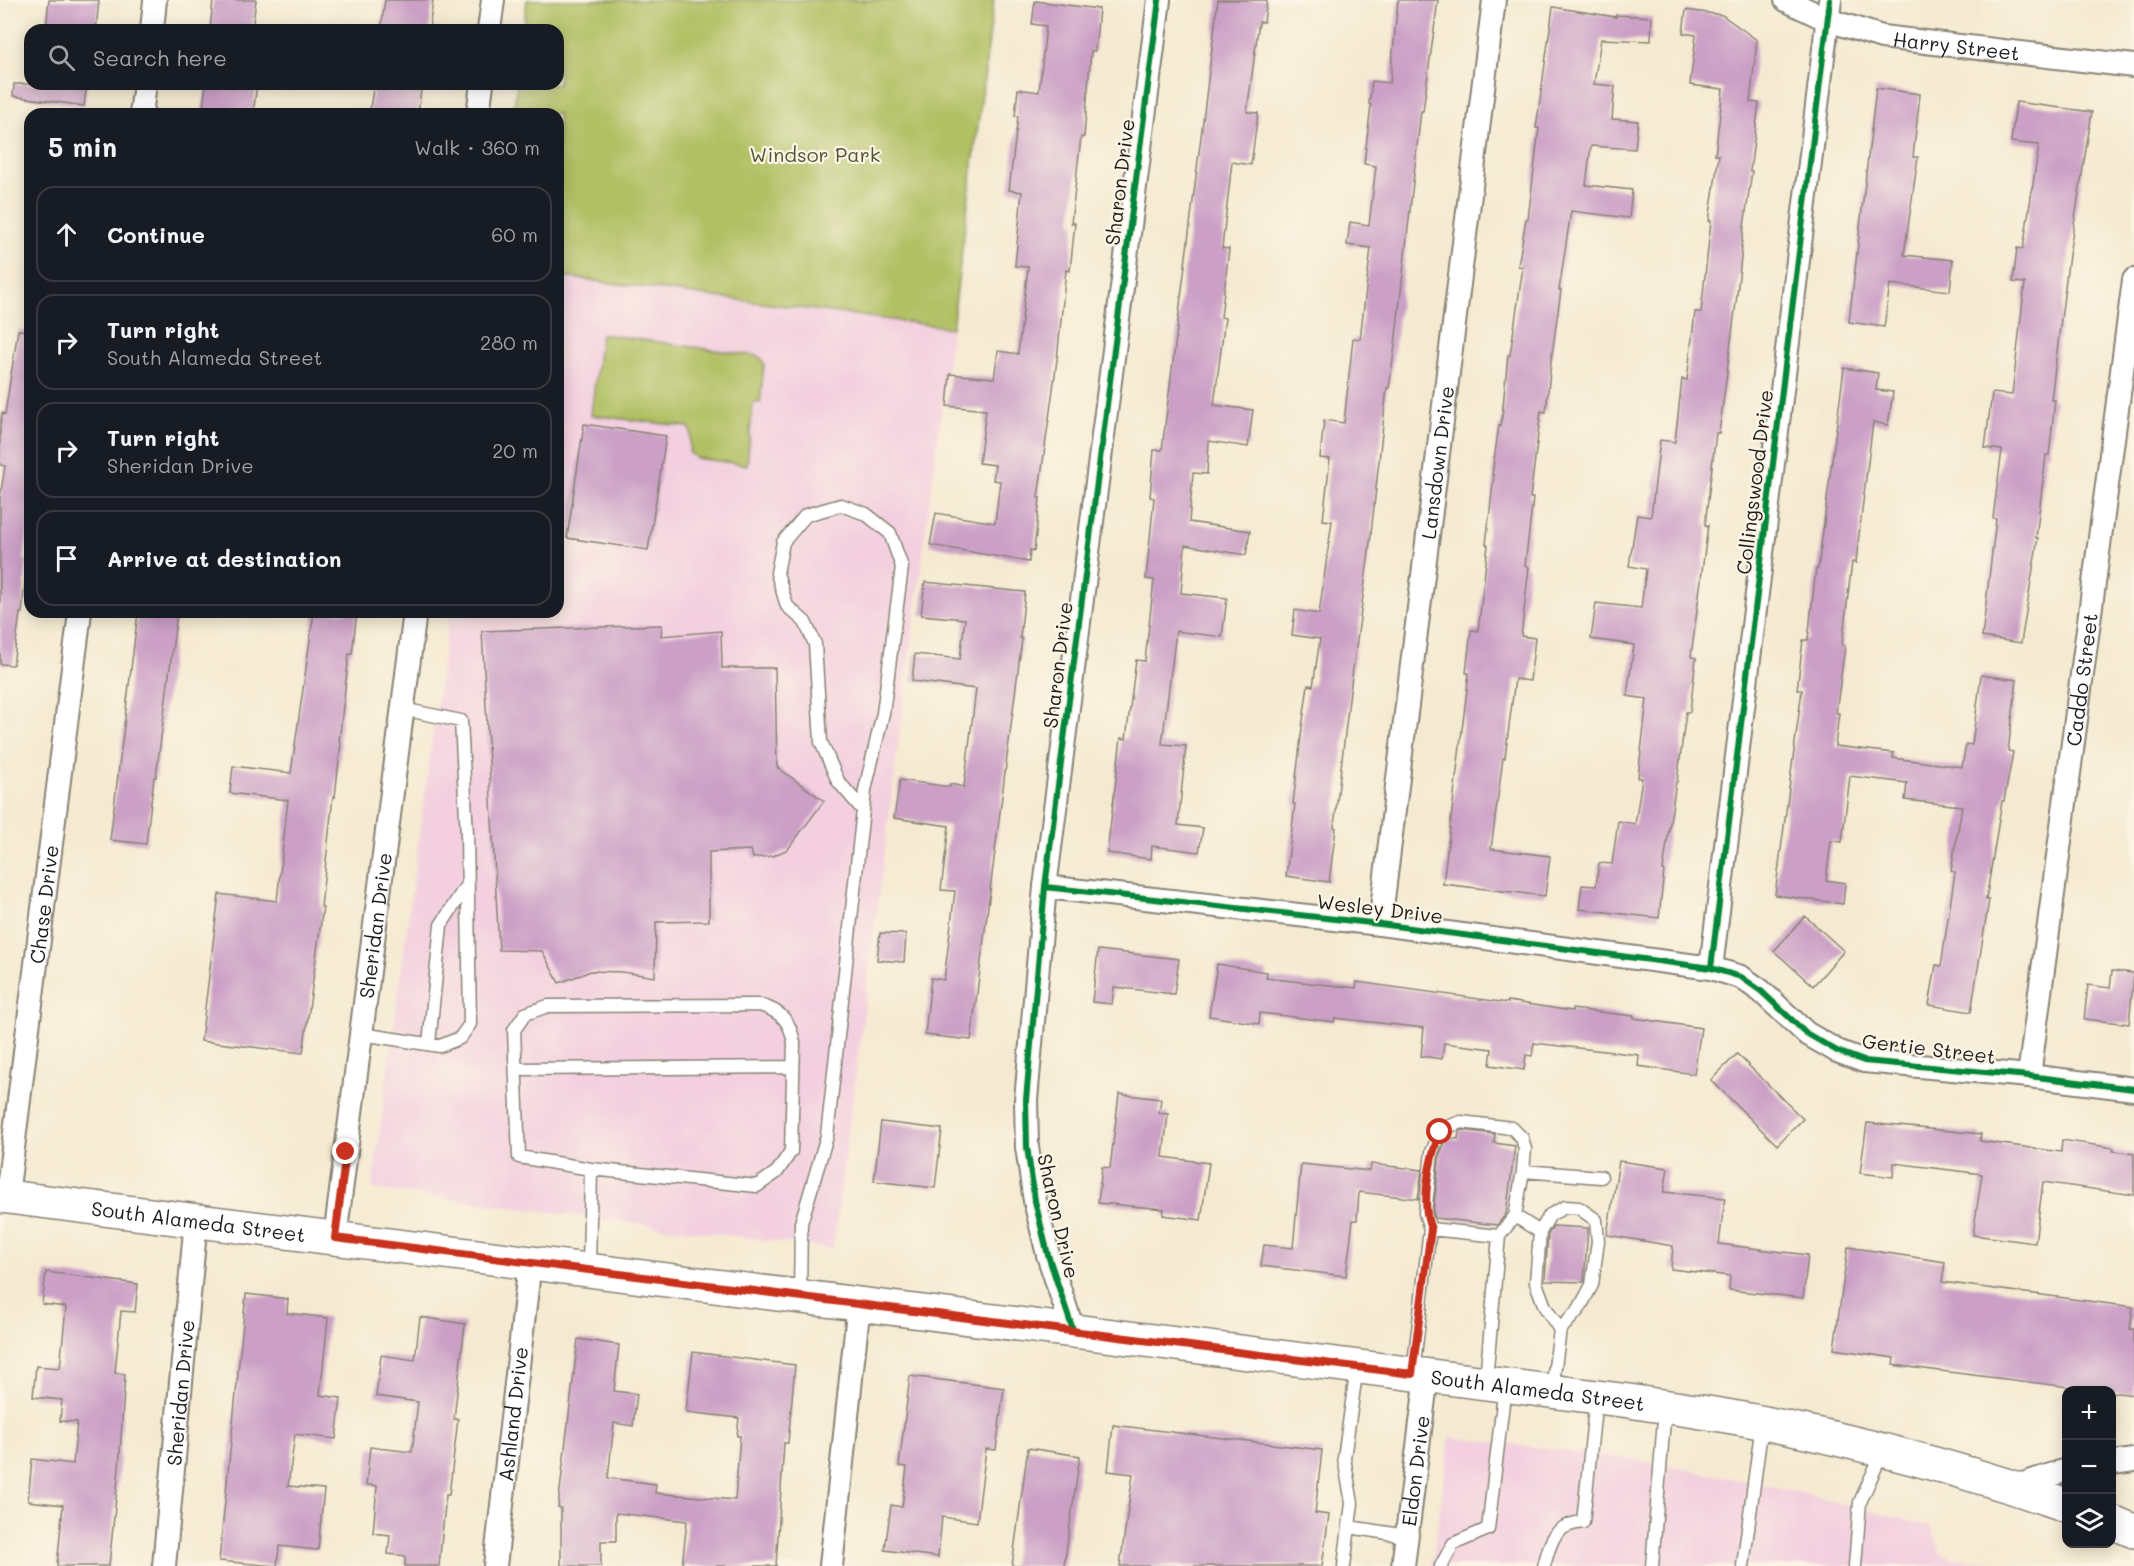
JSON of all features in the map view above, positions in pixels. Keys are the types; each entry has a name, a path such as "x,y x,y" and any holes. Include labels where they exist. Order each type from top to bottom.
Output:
{"main road":[{"name":"South Alameda Street","path":"4,1196 1420,1374 1665,1407 1762,1423 1883,1450 2014,1487 2062,1503"},
{"path":"2116,1523 2134,1530"}],"street":[{"path":"153,24 155,0"},
{"path":"490,24 493,0"},
{"name":"Sharon Drive","path":"1072,1330 1045,1244 1035,1201 1027,1147 1026,1100 1045,887 1159,0"},
{"name":"Lansdown Drive","path":"1380,924 1494,0"},
{"name":"Harry Street","path":"1786,0 1829,10 1882,37 2134,66"},
{"name":"Collingswood Drive","path":"1711,968 1829,10"},
{"path":"142,108 144,90"},
{"path":"479,108 481,90"},
{"name":"Caddo Street","path":"2029,1076 2134,280"},
{"name":"Chase Drive","path":"4,1196 79,618"},
{"name":"Sheridan Drive","path":"335,1238 414,618"},
{"name":"Wesley Drive","path":"1045,887 1380,924 1711,968"},
{"name":"Gertie Street","path":"1711,968 1741,977 1761,991 1806,1033 1837,1051 1864,1061 2029,1076 2134,1089"},
{"name":"Sheridan Drive","path":"164,1566 196,1220"},
{"name":"Ashland Drive","path":"495,1566 530,1262"},
{"path":"831,1566 859,1303"},
{"name":"Eldon Drive","path":"1403,1566 1420,1374"},
{"path":"2116,1462 2134,1460"},
{"path":"2014,1487 2062,1472"}],"lane":[{"path":"800,1296 801,1223 827,1136 863,810 865,790 883,713 902,567 890,533 866,514 841,505 806,515 783,542 777,573 787,606 805,622 815,644 821,742 838,781 863,810"},
{"path":"361,1034 440,1046 460,1038 470,1024 468,883 461,721 402,709"},
{"path":"429,1044 441,925 468,883"},
{"path":"760,1005 775,1010 791,1026 794,1043 791,1151 777,1172 757,1186 591,1169 519,1157 516,1069 514,1030 525,1014 548,1006 760,1005"},
{"path":"516,1069 793,1067"},
{"path":"1420,1374 1431,1229 1425,1213 1432,1152 1440,1132 1461,1122 1512,1128 1522,1138 1525,1149 1515,1216 1500,1236 1496,1384 1488,1528 1453,1544 1441,1566"},
{"path":"589,1269 591,1169"},
{"path":"1523,1171 1601,1177"},
{"path":"1552,1391 1560,1330 1579,1309 1592,1285 1598,1241 1596,1220 1579,1208 1565,1207 1550,1215 1540,1232 1536,1283 1545,1307 1560,1330"},
{"path":"1515,1216 1540,1232"},
{"path":"1431,1229 1500,1236"},
{"path":"1344,1566 1352,1503 1344,1458 1357,1366"},
{"path":"1544,1566 1551,1539 1561,1529 1583,1522 1596,1397"},
{"path":"1652,1566 1665,1407"},
{"path":"1743,1566 1762,1423"},
{"path":"1855,1566 1860,1502 1883,1450"},
{"path":"1349,1527 1407,1536"}],"shaded area":[{"path":"564,277 952,328 833,1249 372,1189 448,618 564,618"},
{"path":"1450,1437 1633,1459 1771,1486 1931,1526 1941,1555 2006,1566 1432,1566"}],"green space":[{"name":"Windsor Park","path":"527,0 994,0 952,328 564,277 564,108 514,108 516,90 564,90 564,24 524,24"},
{"path":"601,334 757,356 762,359 764,364 760,403 753,402 747,465 696,458 689,452 691,431 689,427 591,415"}],"building":[{"path":"49,0 99,0 97,24 47,24"},
{"path":"213,0 256,0 253,24 211,24"},
{"path":"385,0 433,0 430,24 382,24"},
{"path":"1218,0 1267,0 1264,22 1259,22 1247,112 1258,113 1251,165 1232,162 1222,248 1229,249 1221,317 1225,318 1214,405 1253,410 1248,447 1209,441 1207,474 1193,473 1189,522 1250,531 1246,555 1185,545 1181,593 1227,598 1222,637 1176,631 1162,744 1186,746 1178,825 1203,828 1199,852 1152,846 1151,859 1107,853 1121,738 1126,739 1136,660 1145,661 1154,580 1146,579 1154,498 1150,497 1154,450 1162,450"},
{"path":"1398,0 1438,0 1423,111 1421,111 1395,345 1389,388 1387,388 1329,882 1286,876 1308,685 1313,686 1320,639 1292,635 1295,610 1319,614 1332,521 1323,520 1330,459 1320,458 1324,420 1344,423 1353,338 1360,339 1371,248 1347,245 1350,222 1369,225 1376,166 1364,164 1371,105 1369,104 1372,81 1390,83"},
{"path":"1035,1 1099,9 1095,51 1091,51 1084,137 1081,137 1071,223 1075,223 1070,271 1066,270 1057,360 1038,498 1040,498 1034,551 1030,550 1029,562 930,545 936,513 995,523 1000,481 993,480 995,465 979,463 986,410 947,406 950,374 994,378 998,351 1018,354 1028,267 1015,266 1022,192 1009,190 1018,116 1015,116 1018,89 1039,92 1046,26 1032,24"},
{"path":"1553,7 1616,17 1616,15 1652,17 1651,41 1601,39 1594,84 1615,86 1612,119 1638,121 1635,149 1591,146 1586,185 1632,190 1629,218 1571,211 1559,290 1561,290 1546,412 1541,411 1530,498 1533,498 1525,566 1529,567 1521,636 1535,638 1530,681 1515,679 1491,849 1550,856 1545,896 1443,884 1469,673 1466,673 1471,630 1478,631 1488,545 1486,544 1494,475 1492,475 1499,425 1501,426 1508,355 1510,355 1523,267 1518,266 1526,219 1528,219 1539,128 1536,128"},
{"path":"1686,10 1722,15 1757,40 1750,102 1759,103 1737,295 1705,525 1708,525 1691,657 1696,658 1690,712 1686,712 1663,870 1659,918 1579,909 1582,885 1596,886 1599,863 1612,864 1618,821 1635,824 1642,778 1638,778 1647,699 1627,696 1634,645 1591,639 1596,603 1641,608 1646,569 1629,566 1637,515 1651,517 1660,440 1675,442 1682,379 1687,380 1695,312 1701,312 1711,221 1709,221 1719,155 1715,155 1723,89 1690,85 1696,35 1683,33"},
{"path":"14,84 24,84 24,90 86,90 84,106 13,96"},
{"path":"1876,88 1920,94 1913,157 1918,157 1904,255 1953,260 1950,291 1890,284 1884,327 1849,322"},
{"path":"205,90 256,90 254,108 203,108"},
{"path":"373,90 421,90 419,108 370,108"},
{"path":"2016,102 2092,112 2069,255 2051,400 2055,400 2049,455 2046,455 2036,538 2038,538 2021,643 1982,637 2002,450 1985,448 1992,393 2012,395 2025,283 2013,282 2017,248 2023,249 2039,145 2011,142"},
{"path":"18,330 24,330 24,592 13,665 0,664 0,498 5,466 0,465 0,427 2,413 5,414"},
{"path":"1844,368 1878,373 1876,390 1893,392 1888,425 1873,422 1856,563 1852,562 1842,645 1845,646 1836,713 1839,713 1835,746 1894,753 1893,758 1962,767 1966,744 1972,745 1981,675 2017,680 2008,751 2013,752 2004,801 2002,801 1986,900 1989,900 1971,1012 1929,1005 1936,965 1941,966 1955,872 1951,871 1962,806 1905,800 1907,783 1850,776 1842,842 1831,841 1826,880 1845,883 1843,904 1775,895 1802,690 1797,690 1803,640 1808,640"},
{"path":"584,424 666,436 648,550 567,538"},
{"path":"925,582 1025,592 1020,638 1022,639 971,1040 925,1035 931,978 944,980 955,891 941,890 949,826 894,818 900,780 964,787 976,689 912,681 915,654 960,659 965,619 921,615"},
{"path":"137,618 176,618 146,844 110,840"},
{"path":"313,618 356,618 352,654 349,654 335,797 333,796 321,907 323,907 303,1053 201,1041 219,894 277,901 288,800 230,793 233,766 291,773"},
{"path":"662,625 661,636 721,631 722,668 775,668 777,767 824,801 788,849 773,856 753,858 751,850 709,852 709,921 656,922 655,977 622,972 591,971 559,983 542,951 499,950 482,631"},
{"path":"1805,916 1844,951 1813,986 1774,951"},
{"path":"880,933 906,934 904,962 877,960"},
{"path":"1098,950 1179,959 1174,994 1114,987 1112,1004 1092,1002"},
{"path":"1217,964 1267,972 1266,978 1356,988 1357,982 1572,1011 1572,1009 1634,1016 1634,1018 1701,1028 1694,1074 1638,1066 1639,1055 1534,1043 1532,1056 1526,1055 1524,1070 1490,1065 1492,1049 1444,1043 1442,1059 1421,1056 1424,1028 1335,1018 1334,1022 1260,1013 1259,1024 1209,1016"},
{"path":"2112,971 2134,973 2129,1024 2084,1019 2088,985 2110,988"},
{"path":"1737,1054 1803,1119 1777,1145 1711,1080"},
{"path":"1119,1094 1161,1099 1159,1113 1168,1114 1163,1157 1209,1163 1201,1220 1163,1215 1164,1209 1098,1203 1102,1167 1110,1168"},
{"path":"881,1122 942,1129 935,1188 874,1181"},
{"path":"1867,1123 1981,1134 1980,1141 2061,1152 2062,1140 2114,1148 2113,1151 2134,1154 2134,1195 2043,1182 2035,1243 1973,1235 1982,1174 1894,1163 1893,1177 1860,1173"},
{"path":"1462,1130 1495,1134 1494,1143 1515,1146 1506,1214 1497,1225 1435,1218 1433,1212 1440,1154 1447,1138 1458,1139 1459,1132"},
{"path":"1619,1161 1668,1168 1664,1192 1725,1198 1719,1244 1808,1255 1803,1298 1729,1290 1730,1276 1671,1269 1673,1246 1607,1235"},
{"path":"1301,1164 1370,1171 1371,1164 1422,1170 1418,1199 1359,1192 1357,1220 1353,1220 1346,1276 1261,1266 1264,1245 1293,1248"},
{"path":"1553,1226 1588,1228 1584,1282 1545,1281 1548,1235"},
{"path":"1848,1247 1945,1262 1942,1282 2133,1307 2130,1329 2134,1329 2134,1395 2116,1393 2116,1386 2062,1386 1893,1365 1894,1358 1834,1349"},
{"path":"46,1272 138,1284 135,1312 121,1311 115,1373 125,1374 119,1468 109,1566 57,1566 63,1505 28,1501 32,1459 73,1464 77,1422 60,1421 62,1400 33,1397 36,1366 60,1368 66,1307 42,1304"},
{"path":"246,1294 288,1299 287,1313 328,1318 320,1395 341,1398 336,1439 295,1434 288,1486 324,1489 318,1550 279,1546 277,1566 219,1561"},
{"path":"420,1317 465,1324 454,1419 458,1419 449,1495 446,1495 439,1566 405,1566 405,1556 388,1554 390,1535 373,1533 377,1486 366,1485 370,1447 412,1452 418,1402 376,1396 381,1355 415,1360"},
{"path":"578,1339 619,1345 614,1391 637,1394 633,1426 614,1423 608,1478 656,1484 655,1493 735,1500 740,1436 737,1436 739,1418 686,1412 693,1352 795,1365 788,1443 784,1443 776,1566 682,1566 687,1521 616,1513 616,1541 601,1541 601,1566 561,1566 561,1508 558,1507"},
{"path":"910,1376 1004,1388 996,1450 986,1449 977,1522 942,1517 938,1557 885,1550 891,1505 902,1507 907,1467 899,1466"},
{"path":"1113,1425 1322,1450 1315,1513 1329,1515 1322,1566 1120,1566 1133,1474 1108,1471"},
{"path":"1028,1448 1080,1456 1064,1566 1012,1566"}],"cycle path":[{"path":"1073,1330 1048,1255 1035,1201 1027,1147 1026,1100 1045,887 1159,0"},
{"path":"1711,968 1830,0"},
{"path":"1045,887 1380,924 1711,968 1741,977 1761,991 1806,1033 1837,1051 1864,1061 2029,1076 2134,1089"}],"route":[{"path":"346,1152 335,1238 1412,1374 1431,1229 1425,1213 1432,1152 1440,1132"}]}
